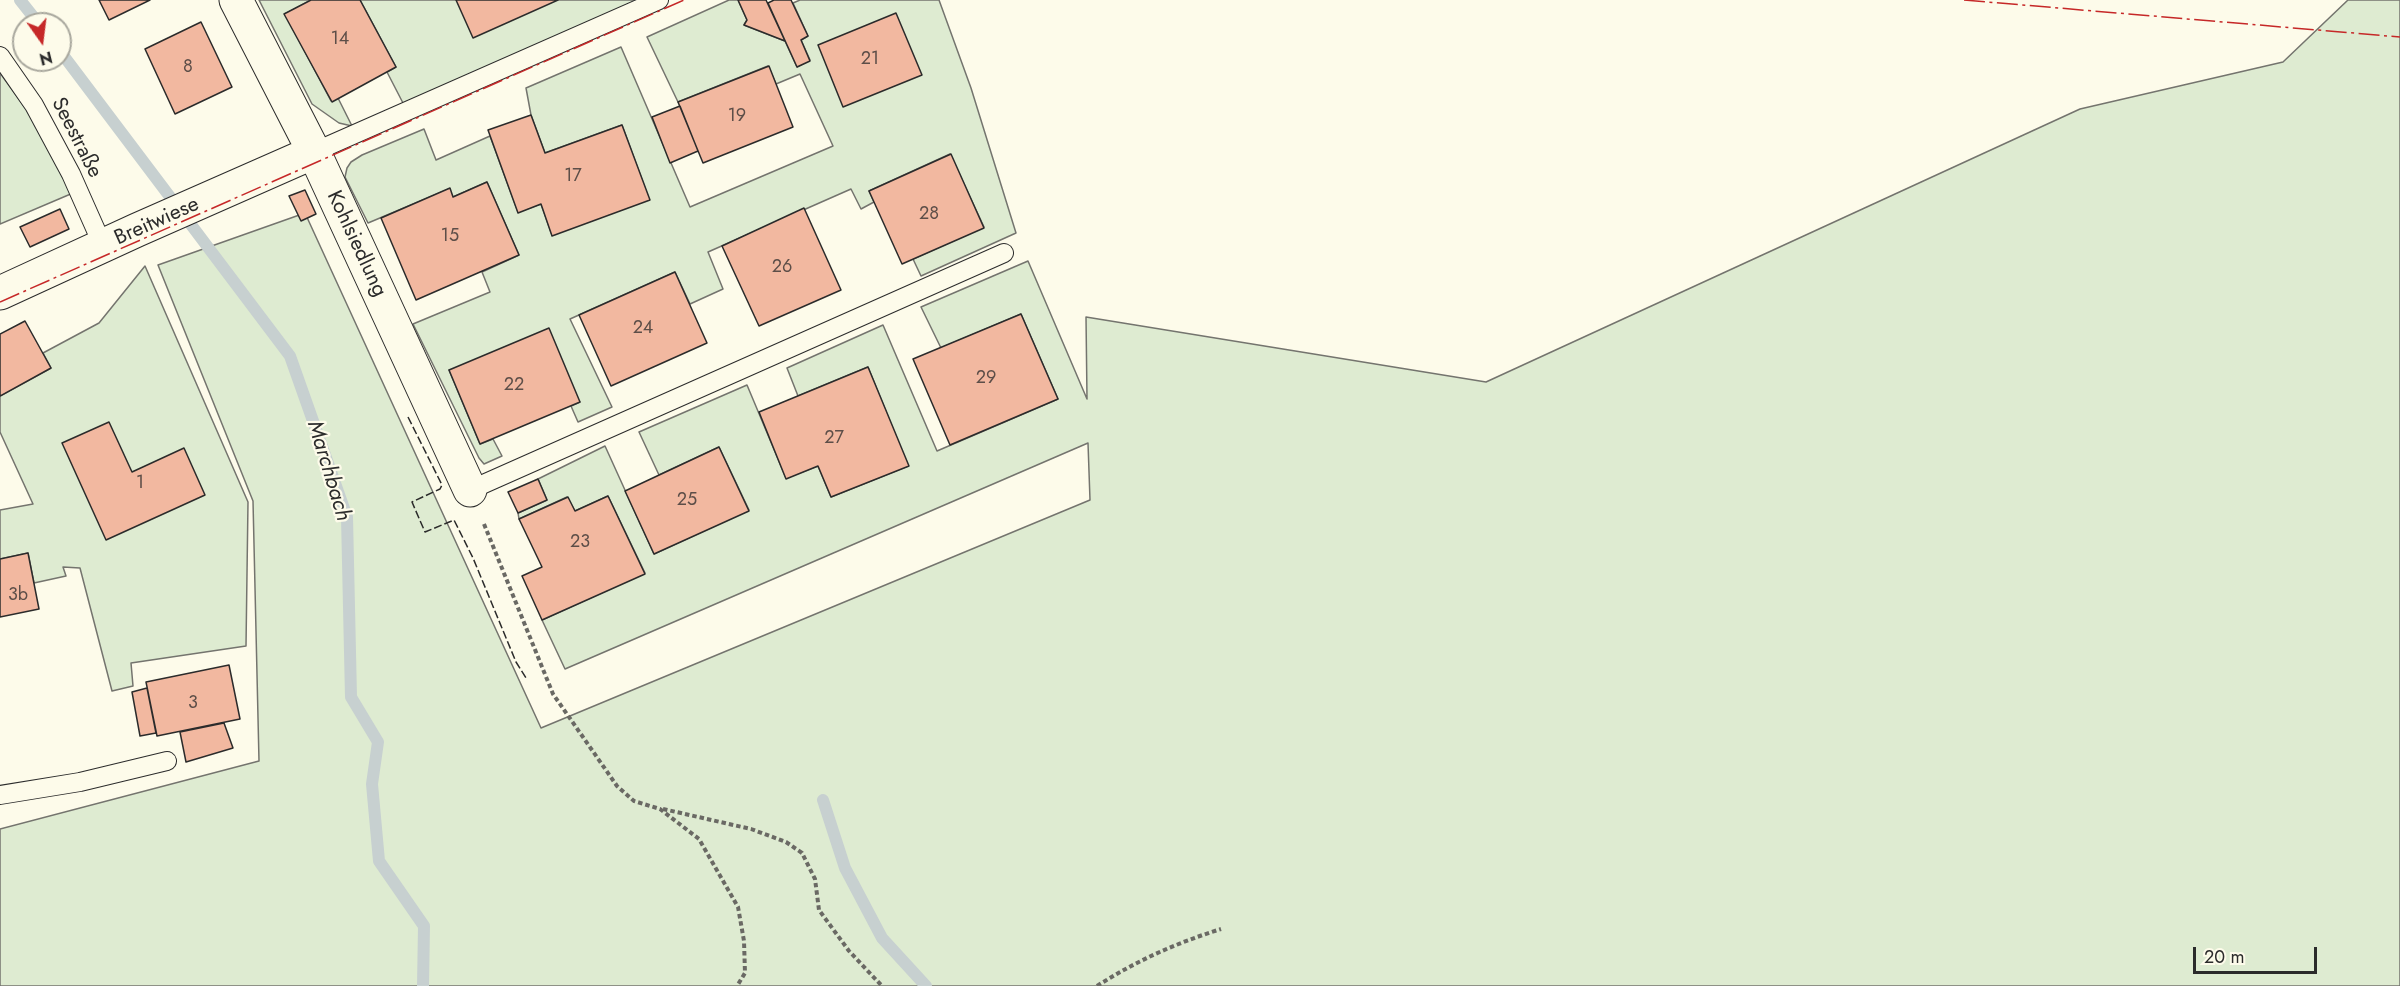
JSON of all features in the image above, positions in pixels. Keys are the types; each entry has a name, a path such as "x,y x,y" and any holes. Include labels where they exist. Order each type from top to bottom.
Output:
{"street":[{"name":"Kohlsiedlung","path":"236,0 314,152 470,490"},
{"name":"Breitwiese","path":"0,293 314,152"}],"lane":[{"path":"314,152 659,0"},
{"name":"Seestraße","path":"0,56 34,105 71,174 103,246"},
{"path":"470,490 1004,253"},
{"path":"0,795 80,782 167,761"}],"path":[{"path":"470,490 553,694 617,786 634,801 751,829 786,842 802,854 815,879 819,910 849,951 882,986"},
{"path":"660,808 699,839 738,907 744,941 745,973 737,986"},
{"path":"1096,986 1169,947 1221,929"}],"green space":[{"path":"259,0 311,0 285,14 331,101 338,98 352,126 339,123 312,104"},
{"path":"360,0 641,0 404,105 387,72 396,67"},
{"path":"729,0 738,0 747,20 744,25 785,41 797,67 810,60 801,40 808,36 793,3 800,0 939,0 971,88 1016,233 921,276 913,259 984,227 950,154 869,191 874,202 861,209 851,189 708,252 723,289 690,304 675,272 570,319 612,407 578,422 571,406 580,402 449,370 480,444 493,439 502,456 484,464 413,324 490,292 482,272 519,255 487,182 453,197 449,189 368,223 345,177 347,168 351,162 362,155 424,129 436,160 490,136 518,212 541,204 552,235 649,199 622,125 545,153 531,115 526,88 621,47 690,207 833,146 800,74 776,84 768,66 678,102 647,37"},
{"path":"2348,0 2400,0 2400,986 0,986 0,829 259,761 253,501 158,265 305,213 541,728 1090,500 1088,443 565,669 542,620 645,573 608,496 575,511 567,497 519,519 518,513 547,500 538,479 605,446 654,554 749,510 719,447 659,475 639,432 747,385 786,478 818,466 831,497 908,466 868,367 798,396 787,368 883,325 937,451 1058,399 1021,314 941,348 921,307 1028,261 1087,399 1086,317 1486,382 2080,109 2283,62"},
{"path":"0,73 29,113 73,193 0,224"},
{"path":"145,266 248,502 246,646 131,663 133,686 112,691 80,568 63,567 66,576 34,583 28,553 0,559 0,510 33,504 0,432 0,396 51,368 43,353 99,323"}],"building":[{"path":"99,0 150,0 109,20"},
{"path":"311,0 360,0 396,67 332,102 284,14"},
{"path":"456,0 558,0 473,38"},
{"path":"738,0 766,0 785,41 744,25 747,20"},
{"path":"774,0 791,0 808,36 801,40 810,61 797,67 768,3"},
{"path":"896,13 922,75 843,107 818,45"},
{"path":"201,22 232,87 175,114 145,49"},
{"path":"769,66 793,127 703,163 678,102"},
{"path":"680,106 698,151 670,163 652,117"},
{"path":"531,115 545,153 622,125 650,200 552,236 541,204 518,213 488,130"},
{"path":"951,154 984,228 902,264 869,191"},
{"path":"487,182 519,255 416,300 381,218 450,188 453,197"},
{"path":"305,190 316,214 301,221 289,196"},
{"path":"804,208 841,290 759,326 722,246"},
{"path":"60,209 69,229 30,247 20,227"},
{"path":"675,272 707,343 611,386 579,315"},
{"path":"1021,314 1058,399 950,445 913,359"},
{"path":"25,321 51,368 0,396 0,334"},
{"path":"549,328 580,402 480,444 449,370"},
{"path":"868,367 909,466 831,497 818,466 786,479 759,412"},
{"path":"109,422 132,472 184,448 205,495 106,540 62,443"},
{"path":"719,447 749,511 654,554 625,491"},
{"path":"538,479 547,500 518,513 508,492"},
{"path":"608,496 645,574 542,620 522,576 542,567 519,519 568,497 575,511"},
{"path":"28,553 39,609 0,617 0,559"},
{"path":"229,665 240,719 157,736 146,682"},
{"path":"147,688 156,733 140,736 132,692"},
{"path":"224,723 233,748 186,762 180,732"}],"waterway":[{"name":"Marchbach","path":"20,0 30,12"},
{"name":"Marchbach","path":"72,67 290,356 347,517 351,697 378,742 372,784 379,861 424,926 423,986"},
{"path":"823,800 845,868 882,938 926,986"}],"fence":[{"path":"408,417 442,485 440,489 412,502 425,532 454,520 473,558 516,662 526,678"}],"power":[{"path":"0,302 684,0"},
{"path":"1964,0 2400,37"}]}
